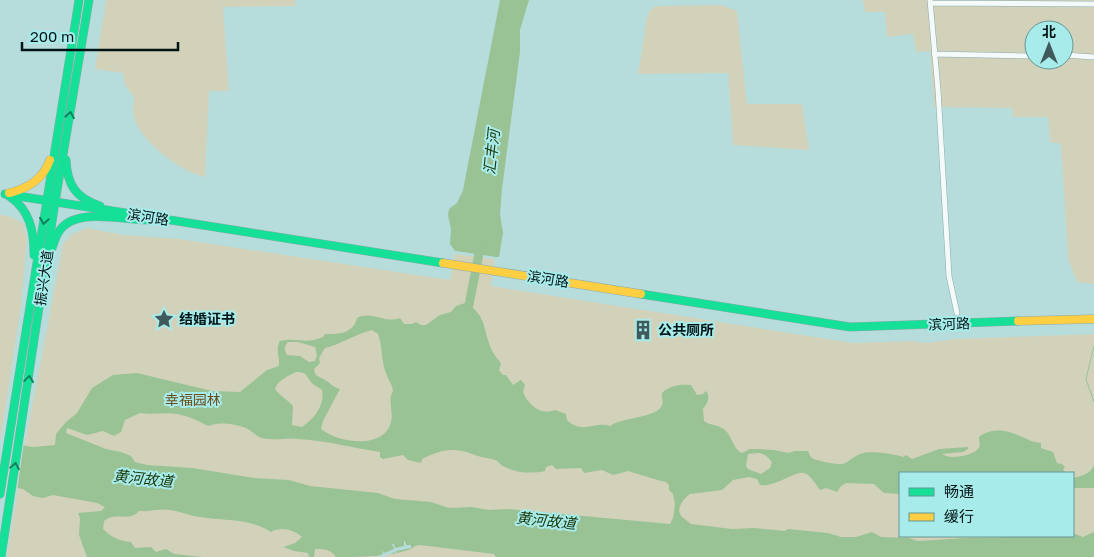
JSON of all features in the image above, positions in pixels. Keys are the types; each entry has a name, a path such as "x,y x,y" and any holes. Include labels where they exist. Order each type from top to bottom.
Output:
{"main road":[{"name":"振兴大道","path":"1,557 42,291 58,130 79,0"},
{"name":"振兴大道","path":"0,494 31,298 67,131 89,0"},
{"path":"4,194 27,188 42,176 47,168 58,130"},
{"path":"67,131 66,163 68,177 78,196 96,205 158,218"},
{"path":"4,194 22,206 34,230 31,298"},
{"name":"滨河路","path":"4,194 850,327 1094,319"},
{"path":"42,291 53,241 66,223 86,215 138,220 158,218"}],"street":[{"path":"957,313 949,276 938,90 930,2 1094,4"},
{"path":"934,54 1024,56"},
{"path":"1074,56 1094,57"}],"green space":[{"path":"106,0 295,0 295,6 223,7 229,91 209,91 205,177 190,172 174,163 142,133 133,115 134,97 125,85 123,73 95,69"},
{"path":"863,0 1094,0 1094,284 1077,282 1068,259 1061,144 1050,142 1048,117 1013,117 1012,108 934,107 930,51 916,52 913,34 887,37 885,12 865,12"},
{"path":"721,5 737,11 747,104 802,104 809,150 733,145 728,73 638,74 648,13 655,6"},
{"path":"0,215 9,216 23,223 27,240 21,306 0,443"},
{"name":"幸福园林","path":"87,228 123,235 179,239 450,280 455,251 495,257 491,286 853,343 911,341 926,343 955,339 1094,334 1094,557 7,557 26,438 63,244 72,234"}],"water":[{"path":"500,0 529,0 520,30 520,52 502,189 500,214 503,233 499,257 495,257 455,251 450,244 451,229 448,215 449,209 457,203 463,190"},
{"name":"黄河故道","path":"465,303 473,308 482,319 490,347 501,364 499,370 503,375 506,375 513,385 521,380 525,385 523,392 525,397 536,408 545,412 555,410 566,414 567,420 578,427 610,426 647,415 659,409 662,405 662,393 665,390 676,386 691,385 697,395 703,394 706,391 707,393 708,400 703,409 704,421 726,431 737,449 742,453 750,449 774,450 788,453 808,451 814,459 843,464 864,453 884,453 903,457 906,455 912,459 939,449 968,447 963,452 942,454 955,457 966,455 978,449 979,437 985,433 1004,431 1041,443 1041,448 1053,452 1057,463 1065,467 1063,470 1065,472 899,472 899,494 884,493 874,484 846,483 837,492 826,488 820,490 811,478 804,473 766,485 760,485 757,479 749,477 733,480 722,490 690,494 684,499 679,511 681,516 691,524 732,529 754,528 785,531 788,529 828,533 841,537 856,537 872,532 881,537 909,538 918,541 965,538 1074,537 1074,533 1083,537 1094,532 1094,557 496,557 494,554 420,545 400,552 366,556 336,557 327,550 315,549 314,557 309,557 308,553 283,547 295,543 302,537 295,532 279,529 271,532 246,522 196,516 162,509 139,511 127,517 109,518 104,521 103,529 116,538 131,542 135,548 151,547 156,552 166,549 174,554 202,557 87,557 79,535 80,518 78,513 101,511 105,507 97,503 53,495 43,498 33,496 23,489 0,485 0,442 33,447 55,445 56,434 77,413 92,388 113,375 137,373 212,391 240,392 267,370 279,366 278,350 280,341 306,341 323,337 325,334 345,332 352,327 357,318 362,316 368,315 389,319 400,318 404,324 416,322 426,325 440,315 451,312 456,306","holes":["372,330 378,334 380,339 384,368 392,386 391,422 387,431 379,437 370,440 360,441 338,438 321,429 323,421 340,389 315,374 314,369 320,363 319,358 325,348","288,342 298,342 315,347 317,355 315,361 309,362 300,356 287,355 285,348","296,372 305,374 313,384 322,390 323,396 318,411 302,427 292,425 293,406 275,389 281,381","140,413 172,413 189,417 208,426 222,423 237,425 266,439 318,441 380,452 380,457 383,459 403,455 408,460 421,463 422,459 437,453 456,450 493,459 508,468 524,472 545,471 546,467 552,465 556,469 581,468 584,473 602,470 613,475 628,471 666,482 669,485 669,490 673,494 675,504 673,518 670,524 508,509 449,508 431,502 395,499 378,493 310,486 289,480 254,478 192,468 147,465 135,462 131,456 121,452 106,449 66,433 67,428 87,435 103,431 114,436 121,432 125,420","758,453 767,457 772,462 770,468 761,474 748,469 746,466 748,454"]},
{"path":"1094,465 1094,488 1074,488 1074,478 1088,473"}],"pier":[{"path":"455,251 495,257 495,259 454,254"},
{"path":"0,439 24,443 17,491 0,488"},
{"path":"404,541 406,545 411,545 411,548 396,551 398,557 395,552 383,557 377,557 383,554 381,550 384,553 394,549 392,544 394,544 395,548 404,546"}],"waterway":[{"name":"汇丰河","path":"469,305 481,243"},
{"path":"1094,346 1086,379 1094,402"}],"traffic: fast":[{"path":"0,494 79,0"},
{"path":"1,557 55,202 89,0"},
{"path":"66,160 68,177 74,189 85,199 100,206"},
{"path":"5,194 443,263"},
{"path":"9,196 26,214 32,229 34,255"},
{"path":"52,248 58,233 65,225 75,220 98,216 147,220"},
{"path":"641,294 850,327 1018,321"}],"traffic: slow":[{"path":"9,193 34,182 47,167 50,160"},
{"path":"443,263 641,294"},
{"path":"1018,321 1094,319"}],"place":[{"name":"结婚证书","path":"164,319"},
{"name":"公共厕所","path":"643,330"}]}
